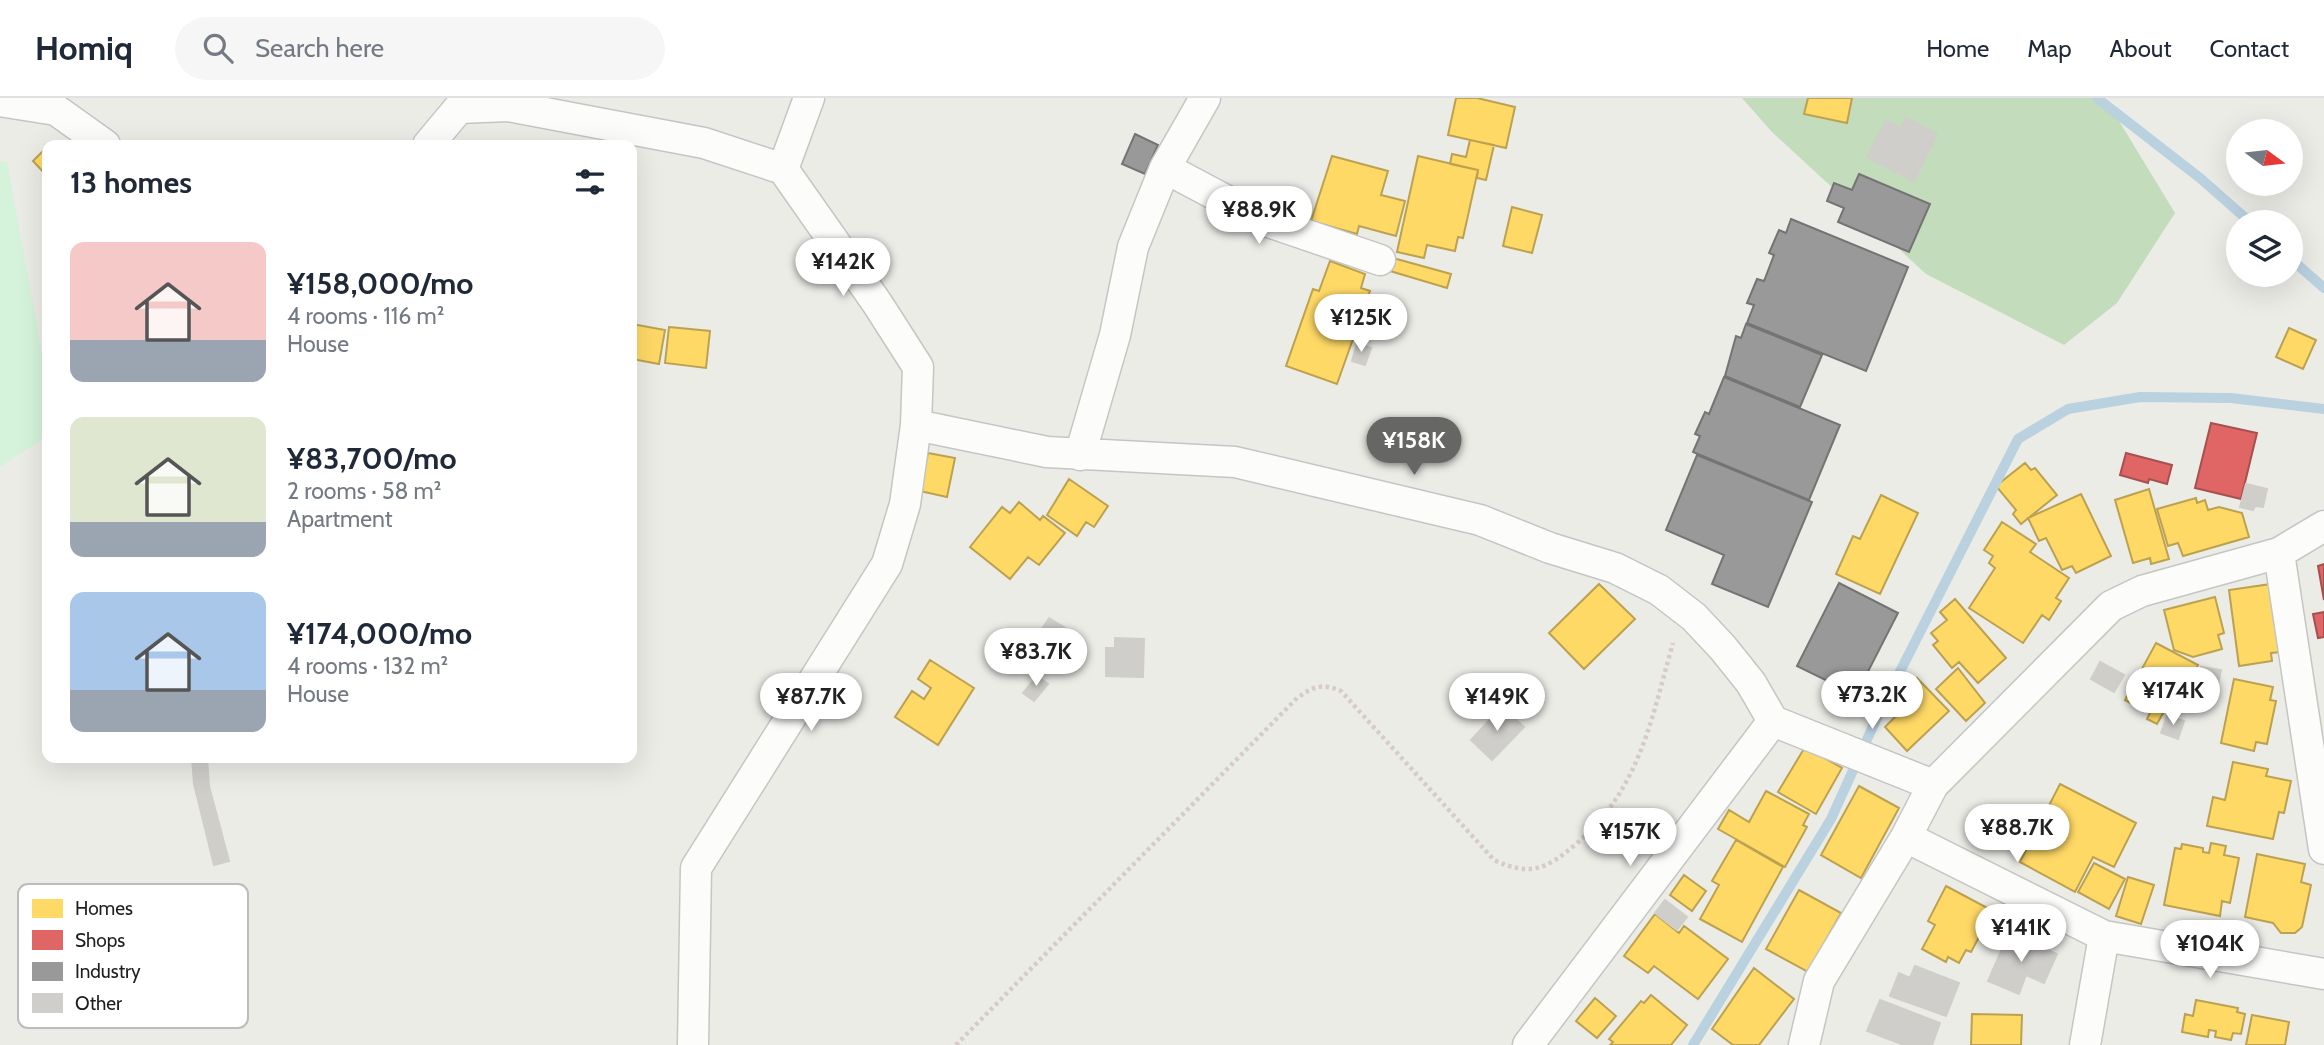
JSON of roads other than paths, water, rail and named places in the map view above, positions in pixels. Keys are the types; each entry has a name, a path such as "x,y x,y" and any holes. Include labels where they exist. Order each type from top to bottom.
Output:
{"street":[{"path":"783,169 809,98"},
{"path":"1080,455 1115,335 1133,247 1165,168 1205,98"},
{"path":"0,101 56,110 98,140"},
{"path":"432,140 459,108 508,106 704,143 783,169 918,367 916,425 905,504 887,564 696,868 693,1045"},
{"path":"1165,168 1263,220 1380,260"},
{"path":"916,425 1047,452 1235,462 1480,520 1550,548 1615,568 1659,590 1723,648 1751,683 1773,721 1933,785"},
{"path":"1804,1045 1819,981 1906,837 1933,785 2111,606 2142,591 2279,553 2324,526"},
{"path":"2279,553 2324,849"},
{"path":"1528,1045 1773,721"},
{"path":"1906,837 2104,936 2324,974"},
{"path":"2085,1045 2104,936"}],"waterway":[{"path":"2097,98 2200,178 2236,210"},
{"path":"2303,270 2324,288"},
{"path":"1693,1045 1831,819 1879,713 2018,439 2068,409 2140,397 2231,398 2324,409"}]}
